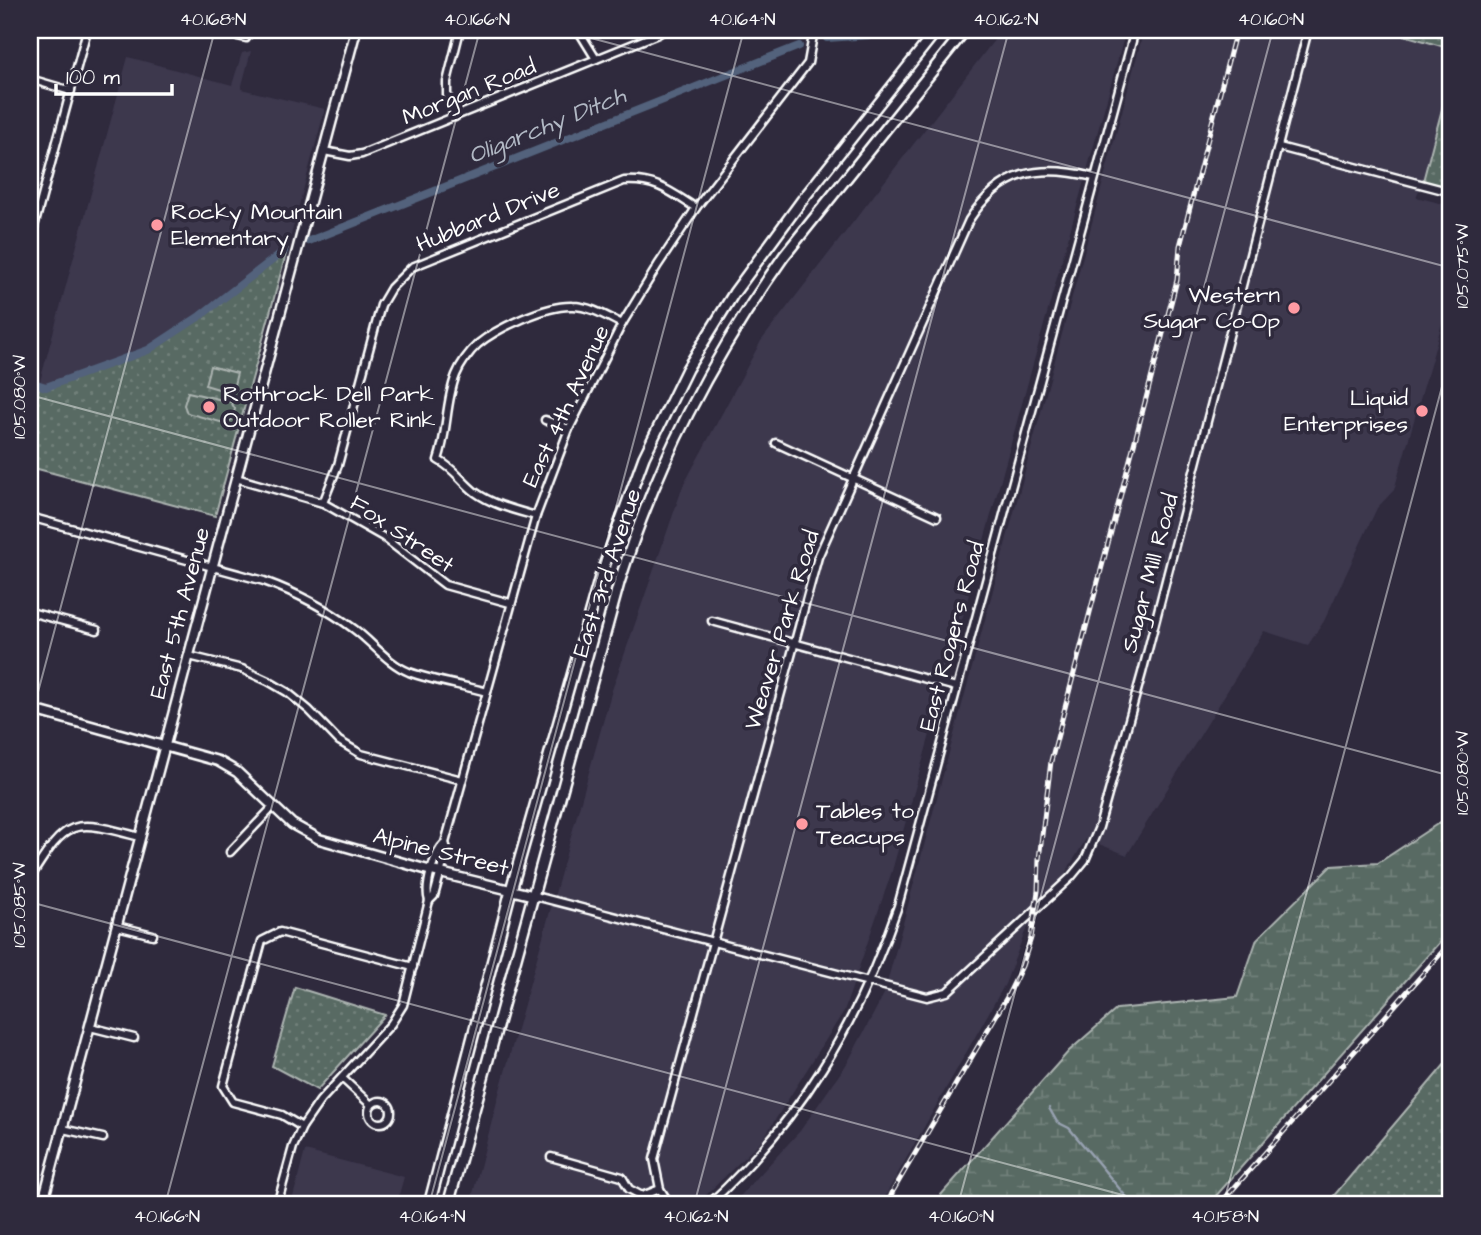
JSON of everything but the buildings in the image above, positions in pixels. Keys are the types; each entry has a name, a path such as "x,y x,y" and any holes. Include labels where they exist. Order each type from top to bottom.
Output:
{"main road":[{"name":"East 3rd Avenue","path":"429,1205 511,890 606,557 636,477 671,398 754,264 868,114 937,30"},
{"name":"East 3rd Avenue","path":"448,1205 620,583 643,512 679,429 731,335 784,257 963,30"}],"street":[{"path":"31,234 87,30"},
{"path":"211,30 246,38 248,30"},
{"name":"East 5th Avenue","path":"42,1205 356,30"},
{"path":"455,117 447,95 447,82 460,30"},
{"path":"576,30 596,60"},
{"name":"Morgan Road","path":"324,151 350,156 362,154 664,30"},
{"name":"East 4th Avenue","path":"277,1205 293,1147 302,1127 320,1101 391,1024 400,1009 429,901 435,896 437,872 447,849 445,843 510,603 536,516 569,429 622,324 696,208 808,63 814,30"},
{"name":"East Rogers Road","path":"708,1205 751,1163 785,1123 832,1054 869,984 898,906 1135,30"},
{"name":"Sugar Mill Road","path":"869,984 917,997 936,996 947,992 1071,877 1089,851 1142,673 1308,30"},
{"path":"30,79 71,91"},
{"path":"1279,147 1451,192"},
{"name":"Weaver Park Road","path":"670,1205 660,1189 654,1159 818,557 968,220 977,206 993,188 1020,174 1061,172 1094,177"},
{"name":"Hubbard Drive","path":"323,503 338,465 381,305 391,288 412,267 624,181 663,186 696,208"},
{"path":"536,516 488,501 473,490 452,467 438,460 443,445 444,421 456,374 470,353 486,339 501,329 556,307 585,307 622,324"},
{"path":"545,420 569,429"},
{"path":"776,443 937,517"},
{"name":"Fox Street","path":"236,478 323,503 383,537 445,585 458,591 510,603"},
{"path":"30,517 264,581 293,592 356,630 395,664 409,672 487,692"},
{"path":"30,612 97,630"},
{"path":"712,621 956,687"},
{"path":"189,656 242,670 268,681 309,710 339,741 361,754 462,780"},
{"name":"Alpine Street","path":"30,709 207,757 228,766 272,808 292,824 319,839 869,984"},
{"path":"230,852 272,808"},
{"path":"30,878 50,846 72,828 95,825 141,837"},
{"path":"117,926 153,935"},
{"path":"302,1127 282,1115 233,1102 223,1086 262,941 280,932 412,967"},
{"path":"90,1027 134,1038"},
{"path":"342,1078 371,1105"},
{"path":"63,1129 103,1139"},
{"path":"551,1157 622,1177 629,1189 642,1196 660,1189"}],"shaded area":[{"path":"1002,30 1126,30 892,871 844,1011 763,1139 696,1205 470,1205 612,690 683,486 761,341"},
{"path":"1144,30 1387,30 1451,49 1451,75 1423,181 1416,197 1451,206 1451,292 1394,490 1377,508 1324,621 1308,645 1264,631 1127,855 1086,839 1025,932 1005,984 880,1205 732,1205 800,1131 848,1062 884,994"},
{"path":"251,51 241,89 325,109 287,250 200,316 148,350 46,387 39,385 128,57 232,85 242,53"},
{"path":"305,1151 404,1177 396,1205 291,1205"}],"green space":[{"path":"1387,30 1451,30 1451,49"},
{"path":"1451,75 1451,188 1423,181"},
{"path":"287,250 215,516 30,467 30,426 39,385 46,387 148,350 200,316"},
{"path":"210,366 237,373 232,393 205,385"},
{"name":"Rothrock Dell Park Outdoor Roller Rink","path":"188,392 231,402 235,409 232,420 224,423 187,413 184,405"},
{"path":"1451,815 1451,929 1208,1205 932,1205 1069,1051 1117,1009 1237,997 1257,939 1331,866 1378,863"},
{"path":"295,987 385,1015 317,1090 272,1066"},
{"path":"1451,1057 1451,1205 1326,1205"}],"waterway":[{"name":"Oligarchy Ditch","path":"827,38 909,31"},
{"name":"Oligarchy Ditch","path":"309,241 799,46"},
{"name":"Oligarchy Ditch","path":"30,382 46,387 148,350 200,316 284,251"},
{"path":"1049,1108 1057,1122 1069,1128 1133,1205"}],"railway":[{"path":"887,1205 1007,997 1022,966 1031,938 1051,761 1177,280 1180,246 1236,30"},
{"path":"1219,1205 1451,942"}],"place":[{"name":"Rocky Mountain Elementary","path":"157,225"},
{"name":"Western Sugar Co-Op","path":"1294,308"},
{"name":"Rothrock Dell Park Outdoor Roller Rink","path":"209,407"},
{"name":"Liquid Enterprises","path":"1422,411"},
{"name":"Tables to Teacups","path":"802,824"}]}
